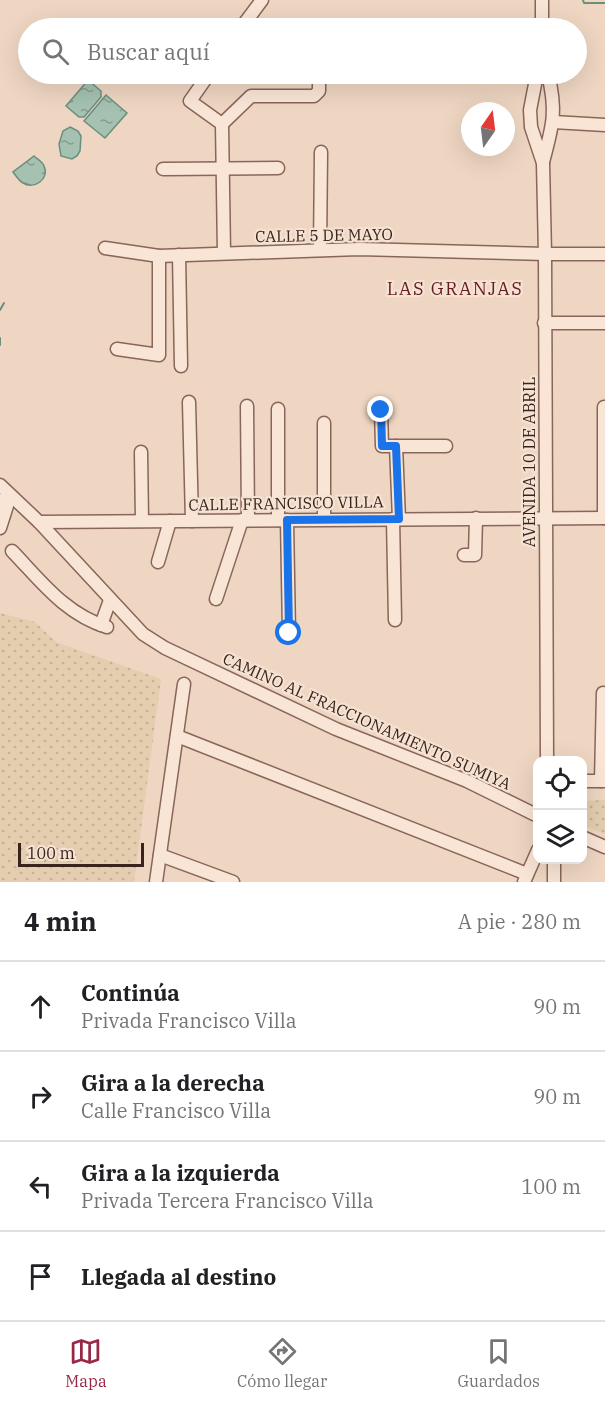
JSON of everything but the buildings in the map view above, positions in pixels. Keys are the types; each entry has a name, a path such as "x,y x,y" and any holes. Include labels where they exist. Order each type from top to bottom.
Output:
{"street":[{"path":"248,18 262,0"},
{"path":"542,0 542,18"},
{"path":"202,84 190,101 222,124"},
{"path":"224,253 222,124 251,96 314,96 319,91 319,84"},
{"name":"AVENIDA 10 DE ABRIL","path":"535,84 530,110 531,127 543,163"},
{"name":"AVENIDA 10 DE ABRIL","path":"547,756 543,163 553,124 550,84"},
{"path":"532,96 542,92 552,93"},
{"path":"531,127 542,129 553,124 605,125"},
{"path":"320,250 321,152"},
{"path":"163,169 278,168"},
{"name":"CALLE 5 DE MAYO","path":"105,248 159,256 359,249 605,254"},
{"path":"179,255 180,366"},
{"path":"117,349 159,356 159,256"},
{"path":"544,322 605,323"},
{"path":"189,402 192,521"},
{"path":"216,599 245,520 247,406"},
{"path":"604,407 605,518"},
{"path":"278,409 289,633"},
{"path":"381,410 382,446 446,446"},
{"path":"324,423 324,519"},
{"path":"395,620 396,446"},
{"path":"141,452 142,521"},
{"name":"CAMINO AL FRACCIONAMIENTO SUMIYA","path":"0,485 39,522 143,634 165,648 336,729 467,782 533,814"},
{"path":"0,500 8,506 0,528"},
{"path":"464,555 475,555 476,518"},
{"name":"CALLE FRANCISCO VILLA","path":"39,522 605,518"},
{"path":"158,562 170,521"},
{"path":"12,551 67,608 84,618 104,626 110,600"},
{"path":"156,882 184,684"},
{"path":"587,781 603,781 603,693"},
{"path":"177,736 525,878 533,859"},
{"path":"587,839 605,847"},
{"path":"160,855 233,882"},
{"path":"554,864 554,882"}],"shaded area":[{"path":"0,613 35,622 56,642 161,679 134,882 0,882"},
{"path":"605,800 605,834 587,827 587,801"}],"water":[{"path":"85,84 93,84 101,91 101,97 84,117 79,117 66,106"},
{"path":"106,95 127,113 105,138 84,121"},
{"path":"70,127 78,131 81,136 80,151 72,159 61,156 59,144 63,131"},
{"path":"34,156 43,165 45,175 40,182 27,185 20,181 13,172"}],"waterway":[{"path":"583,0 584,3 605,3"},
{"path":"0,310 4,303"},
{"path":"0,338 0,345"}],"district":[{"name":"LAS GRANJAS","path":"455,288"}],"route":[{"path":"289,633 287,520 399,519 396,446 382,446 381,410"}]}
